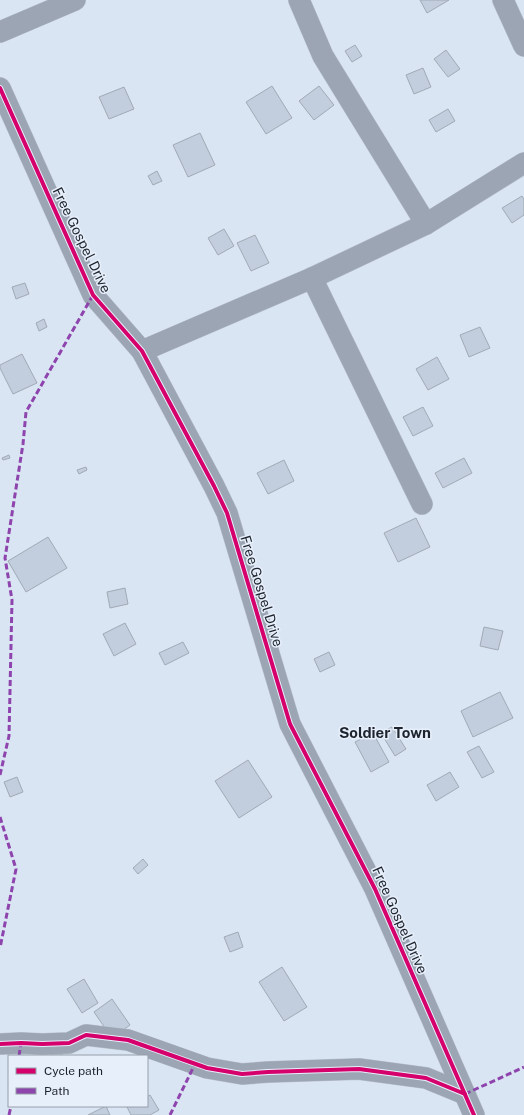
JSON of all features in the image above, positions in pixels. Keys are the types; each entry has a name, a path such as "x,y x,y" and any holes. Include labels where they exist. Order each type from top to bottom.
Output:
{"street":[{"path":"0,32 75,0"},
{"path":"299,0 323,56 426,224"},
{"path":"503,0 524,46"},
{"name":"Free Gospel Drive","path":"0,88 93,295 142,351 227,513 290,724 375,889 474,1115"},
{"path":"142,351 312,278 426,224 524,163"},
{"path":"312,278 422,504"},
{"path":"0,1044 21,1042 42,1044 69,1043 86,1035 128,1040 207,1068 242,1074 359,1069 426,1078 465,1094"}],"building":[{"path":"420,0 449,0 427,13"},
{"path":"355,45 362,56 352,62 345,51"},
{"path":"446,50 460,69 448,77 434,59"},
{"path":"423,68 431,87 414,94 406,75"},
{"path":"272,86 292,118 266,134 246,102"},
{"path":"319,86 334,105 314,120 299,101"},
{"path":"124,87 134,109 109,119 99,97"},
{"path":"448,109 455,121 436,132 429,120"},
{"path":"200,133 215,165 188,177 173,145"},
{"path":"157,171 162,181 153,185 148,176"},
{"path":"522,196 524,199 524,215 512,223 502,208"},
{"path":"224,229 234,246 218,255 208,238"},
{"path":"255,235 269,263 251,271 237,243"},
{"path":"25,283 29,294 16,299 12,287"},
{"path":"44,319 47,327 39,331 36,323"},
{"path":"480,327 490,348 469,357 460,335"},
{"path":"22,354 37,383 13,394 0,368 0,365"},
{"path":"437,357 449,379 428,390 416,369"},
{"path":"423,407 433,426 413,436 403,417"},
{"path":"9,455 10,458 3,460 2,458"},
{"path":"464,458 472,473 443,488 435,473"},
{"path":"284,460 294,481 268,494 257,473"},
{"path":"86,467 87,470 79,474 77,470"},
{"path":"416,518 430,547 398,562 384,533"},
{"path":"48,537 67,568 26,592 8,561"},
{"path":"125,588 128,604 110,608 107,592"},
{"path":"125,623 136,644 114,656 103,634"},
{"path":"484,627 503,631 498,650 480,646"},
{"path":"183,642 189,653 165,665 159,653"},
{"path":"329,652 335,665 320,672 314,659"},
{"path":"500,692 513,718 473,737 461,711"},
{"path":"392,727 406,749 395,756 381,733"},
{"path":"373,733 389,762 371,772 355,742"},
{"path":"479,746 494,772 482,778 467,752"},
{"path":"248,760 272,797 239,818 215,781"},
{"path":"450,772 459,787 436,801 427,785"},
{"path":"17,777 23,792 10,797 4,782"},
{"path":"143,859 148,865 138,874 133,868"},
{"path":"238,932 243,947 230,952 224,937"},
{"path":"282,967 307,1007 284,1021 259,982"},
{"path":"84,979 98,1003 82,1013 67,989"},
{"path":"112,999 130,1025 112,1038 94,1012"},
{"path":"60,1050 62,1055 51,1055"},
{"path":"150,1095 159,1110 150,1115 131,1115 127,1107 148,1107 148,1096"},
{"path":"106,1107 110,1115 88,1115"}],"marked path":[{"path":"0,775 9,736 12,600 5,558 23,444 26,412 93,295"},
{"path":"0,817 16,869 0,948"},
{"path":"19,1055 21,1043"},
{"path":"170,1115 195,1064"},
{"path":"465,1094 524,1067"},
{"path":"9,1115 11,1107"}],"cycle path":[{"path":"0,88 93,295 142,351 227,513 290,724 375,889 474,1115"},
{"path":"0,1044 69,1043 86,1035 128,1040 207,1068 242,1074 359,1069 426,1078 465,1094"}],"district":[{"name":"Soldier Town","path":"385,732"}]}
